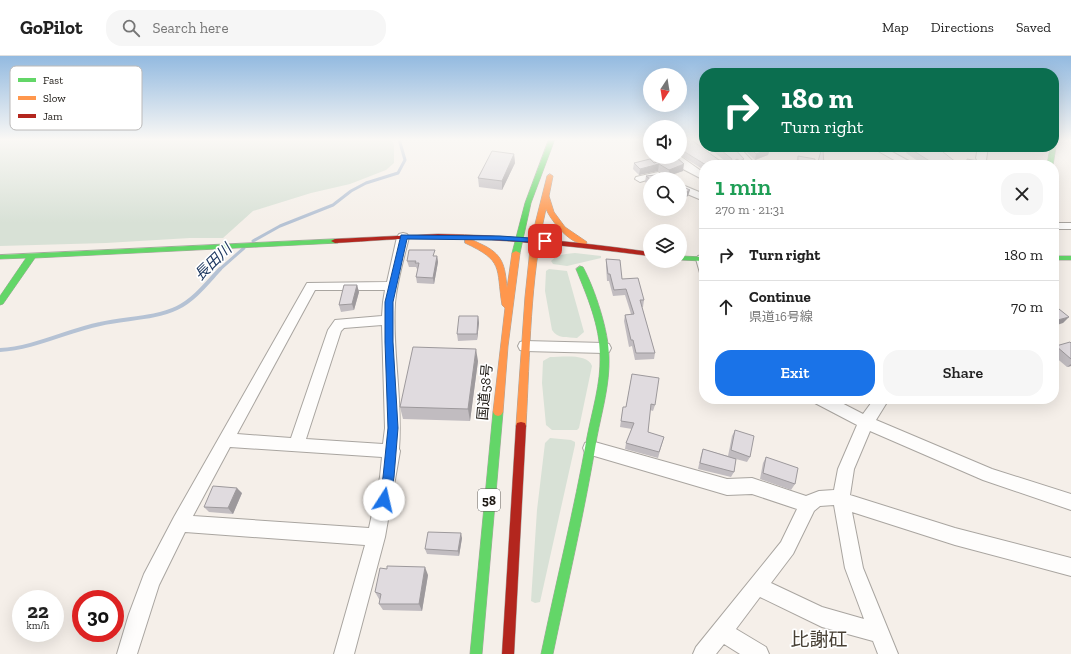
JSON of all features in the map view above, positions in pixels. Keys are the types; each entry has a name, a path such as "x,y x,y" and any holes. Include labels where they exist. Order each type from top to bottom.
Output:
{"main road":[{"name":"国道58号","path":"476,654 508,311 518,239 528,203 542,167"},
{"name":"58","path":"508,654 525,346 535,240 552,167"},
{"path":"545,195 551,217 559,228 589,245"},
{"path":"0,257 128,252 403,237 458,237 535,240 589,245 643,253"},
{"path":"458,237 489,250 497,257 502,267 502,290 508,311"},
{"path":"0,302 32,256"},
{"path":"1059,258 1071,258"},
{"path":"687,260 699,263"},
{"path":"547,654 591,448 604,370 604,348 593,303 580,269"}],"street":[{"path":"687,167 699,174"},
{"path":"687,190 699,196"},
{"path":"1059,226 1071,226"},
{"path":"344,654 376,537 392,451 393,407 388,320 389,302 403,237"},
{"path":"126,654 138,614 151,581 180,523 312,286 392,286"},
{"path":"296,445 336,330 340,323 388,320"},
{"path":"525,346 604,348"},
{"path":"830,404 866,422 989,475 1071,502"},
{"path":"879,404 866,422 846,469 841,499 854,568 888,654"},
{"path":"226,440 392,451"},
{"path":"591,448 727,487 752,486 808,505"},
{"path":"703,654 787,548 808,505 814,500 820,498 841,499 910,524 1071,567"},
{"path":"180,523 376,537"},
{"path":"757,586 822,617 880,633"},
{"path":"721,631 759,654"}],"shaded area":[{"path":"0,167 390,167 386,170 350,184 311,193 253,211 223,238 0,246"},
{"path":"575,253 601,256 601,258 567,266 553,264 551,261 565,254"},
{"path":"549,269 567,271 584,332 577,338 560,336 552,330 545,291 546,271"},
{"path":"550,357 580,357 590,362 592,366 579,428 577,430 552,430 546,425 542,383 543,361"},
{"path":"550,438 571,440 575,442 575,445 540,602 535,603 531,601 537,510 545,443"}],"building":[{"path":"484,167 508,167 502,181 478,178"},
{"path":"638,167 648,167 640,169"},
{"path":"664,167 677,167 669,170"},
{"path":"409,250 435,250 433,256 437,256 433,278 416,277 419,263 415,263 416,261 407,261"},
{"path":"606,259 620,260 622,279 638,278 644,300 640,300 655,353 636,353 625,315 634,314 626,289 614,290 610,274 608,274"},
{"path":"344,285 357,285 352,304 339,305"},
{"path":"1059,309 1069,317 1059,320"},
{"path":"459,316 478,316 477,334 457,334"},
{"path":"1071,343 1071,359 1059,349 1059,345"},
{"path":"413,347 476,349 468,409 400,407"},
{"path":"632,374 659,378 655,405 651,404 648,432 664,437 659,452 626,443 634,423 621,421 623,407 626,407"},
{"path":"735,430 754,436 750,457 731,450"},
{"path":"703,449 736,459 734,472 700,463"},
{"path":"766,457 798,468 795,484 763,473"},
{"path":"213,486 237,488 228,508 204,507"},
{"path":"428,532 461,533 458,551 425,549"},
{"path":"387,566 425,567 419,604 379,604 381,594 375,592 380,568 387,569"}],"waterway":[{"name":"長田川","path":"253,241 280,226 333,205 351,191 366,183 398,173 401,167"},
{"name":"長田川","path":"219,270 244,248"},
{"name":"長田川","path":"0,350 13,349 38,343 100,324 168,312 183,305 200,291 219,270"}],"traffic: fast":[{"path":"516,253 528,203 542,167"},
{"path":"0,257 335,241"},
{"path":"0,302 32,256"},
{"path":"687,258 699,259"},
{"path":"1059,258 1071,258"},
{"path":"547,654 584,480 602,385 605,356 600,327 580,269"},
{"path":"476,654 498,412"}],"traffic: slow":[{"path":"521,426 529,297 535,240 550,176"},
{"path":"545,195 551,212 558,224 568,233 583,242"},
{"path":"468,241 482,247 497,259 502,272 506,305"},
{"path":"498,412 504,346 516,253"}],"traffic: jam":[{"path":"335,241 412,236 491,238 597,247 643,253"},
{"path":"508,654 521,426"}],"district":[{"name":"比謝矼","path":"819,639"}],"route":[{"path":"384,500 392,451 393,428 388,320 389,302 403,237 437,236 545,241"}]}
